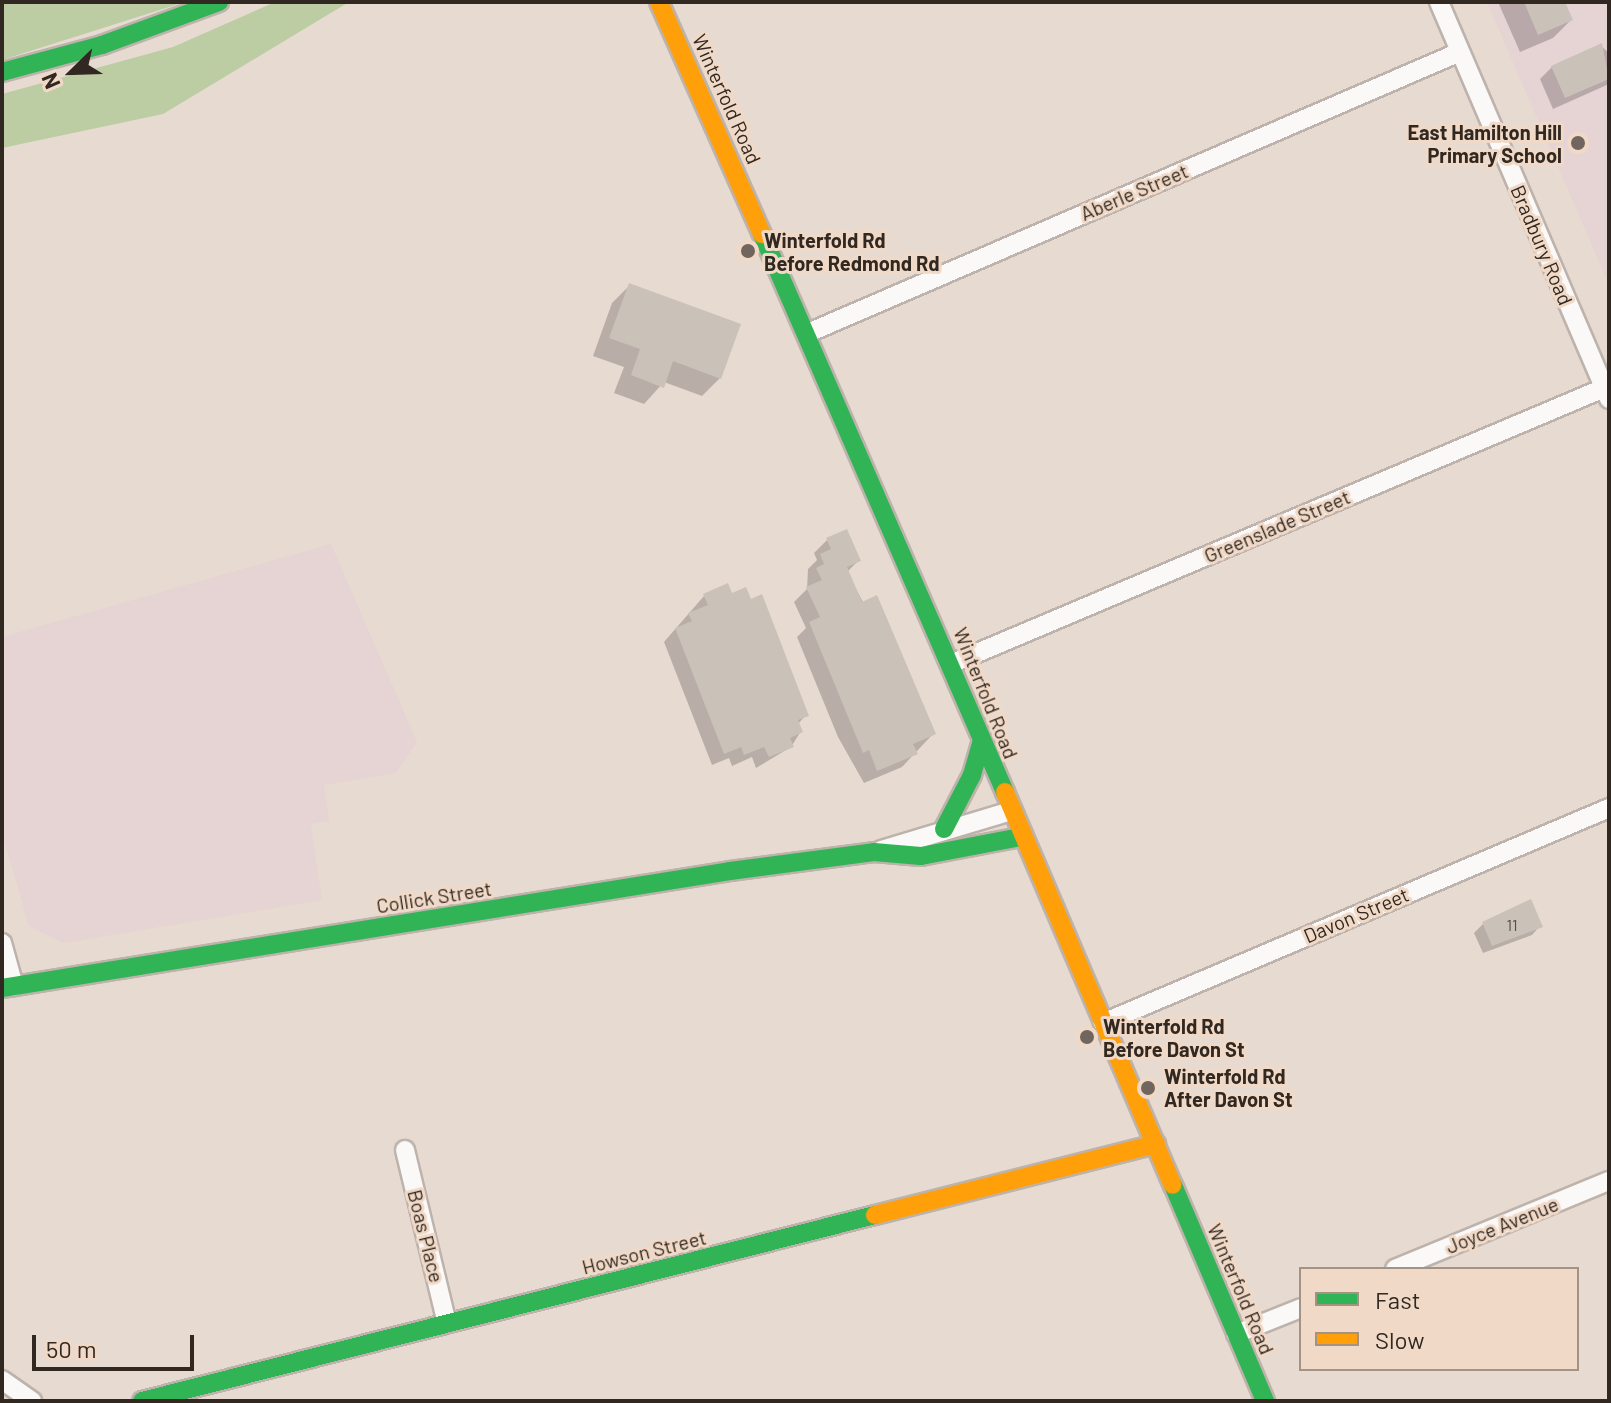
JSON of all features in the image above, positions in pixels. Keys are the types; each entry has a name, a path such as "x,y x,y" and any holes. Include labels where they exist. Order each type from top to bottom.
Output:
{"main road":[{"path":"2,72 102,45 219,2"},
{"name":"Winterfold Road","path":"663,3 951,664 1021,837 1265,1401"},
{"path":"944,829 972,775 982,740"},
{"name":"Collick Street","path":"8,987 874,852 921,856 1021,837"},
{"name":"Howson Street","path":"142,1401 1156,1144"}],"street":[{"name":"Bradbury Road","path":"1439,2 1606,394"},
{"name":"Aberle Street","path":"808,333 1460,52"},
{"name":"Greenslade Street","path":"951,664 1606,394"},
{"name":"Davon Street","path":"1103,1023 1609,808"},
{"name":"Collick Street","path":"874,852 1011,811"},
{"path":"2,943 8,987"},
{"name":"Boas Place","path":"405,1150 447,1323"},
{"name":"Joyce Avenue","path":"1400,1267 1609,1181"},
{"path":"1236,1334 1299,1309"},
{"path":"2,1380 32,1401"}],"shaded area":[{"name":"East Hamilton Hill Primary School","path":"1487,2 1609,2 1609,285"},
{"path":"331,544 417,742 396,773 324,785 329,821 311,824 322,900 63,943 29,926 2,833 2,637"}],"green space":[{"path":"2,2 185,2 2,60"},
{"path":"275,2 349,2 163,114 2,148 2,94 173,47"}],"building":[{"path":"1524,2 1565,2 1573,20 1538,35"},
{"path":"1602,43 1609,79 1565,98 1551,66"},
{"path":"629,283 741,324 721,379 673,361 664,388 631,375 640,349 609,338"},
{"path":"847,529 861,561 847,567 862,602 877,595 936,734 913,744 918,754 877,771 869,750 863,753 809,622 820,617 806,587 822,580 816,568 824,564 820,554 831,549 826,538"},
{"path":"728,583 732,593 746,587 751,599 762,594 809,716 798,720 803,732 790,738 794,747 769,757 764,747 744,755 741,747 724,754 675,628 692,621 688,613 708,605 703,594"},
{"path":"1531,899 1543,927 1492,946 1482,922"}],"traffic: fast":[{"path":"2,72 102,45 219,2"},
{"path":"762,234 1005,792"},
{"path":"944,829 972,775 982,740"},
{"path":"2,988 730,871 874,852 921,856 1021,837"},
{"path":"1173,1185 1265,1401"},
{"path":"142,1401 875,1215"}],"traffic: slow":[{"path":"659,2 762,234"},
{"path":"1005,792 1173,1185"},
{"path":"875,1215 1156,1144"}],"place":[{"name":"East Hamilton Hill Primary School","path":"1578,143"},
{"name":"Winterfold Rd Before Redmond Rd","path":"748,251"},
{"name":"Winterfold Rd Before Davon St","path":"1087,1037"},
{"name":"Winterfold Rd After Davon St","path":"1148,1088"}]}
